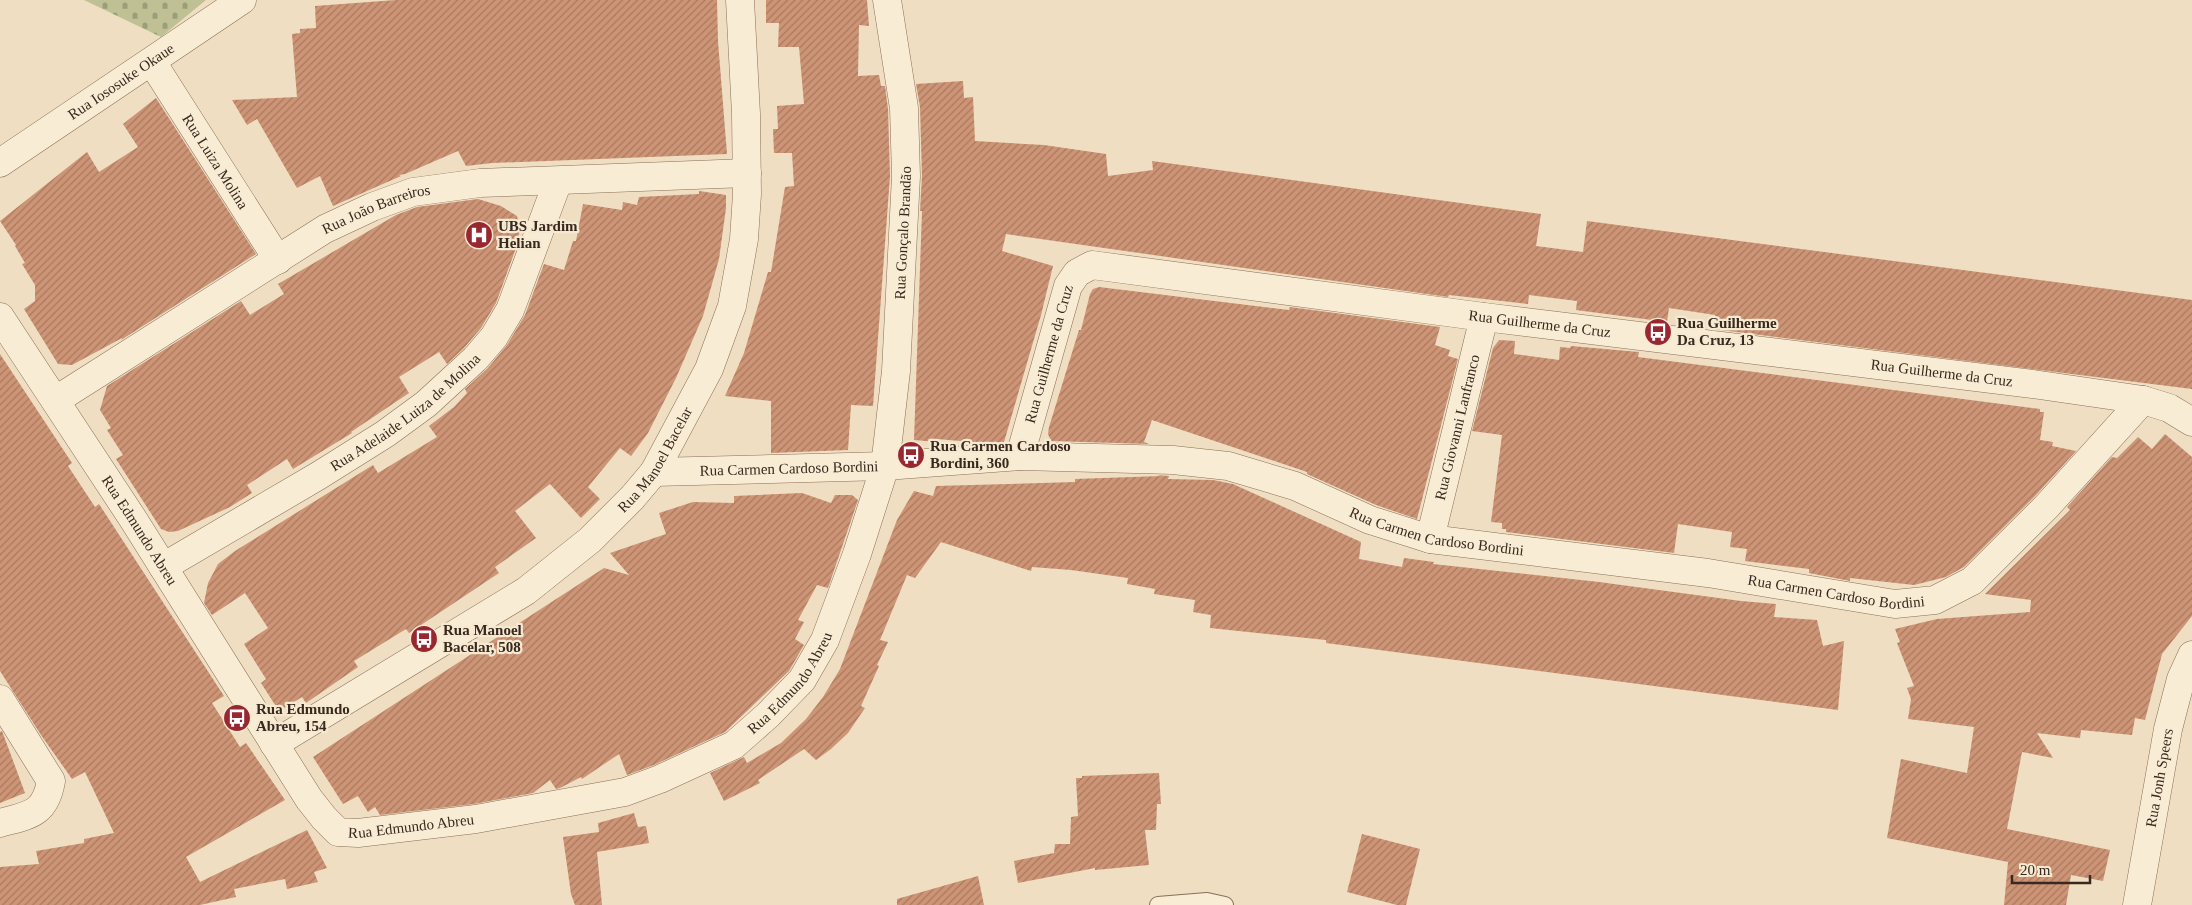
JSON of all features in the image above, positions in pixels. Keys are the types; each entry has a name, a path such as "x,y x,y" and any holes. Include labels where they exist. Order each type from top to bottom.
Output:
{"street":[{"name":"Rua Iososuke Okaue","path":"0,163 242,0"},
{"name":"Rua Manoel Bacelar","path":"274,744 526,590 590,540 632,498 654,472 709,369 732,306 744,239 747,173 740,0"},
{"name":"Rua Gonçalo Brandão","path":"885,466 896,371 906,176 904,108 888,0"},
{"name":"Rua Luiza Molina","path":"152,62 278,260"},
{"name":"Rua João Barreiros","path":"56,400 325,229 372,206 413,192 480,183 747,173"},
{"name":"Rua Adelaide Luiza de Molina","path":"162,567 318,476 385,434 426,404 475,359 494,337 510,310 558,181"},
{"name":"Rua Guilherme da Cruz","path":"1020,456 1068,286 1077,273 1092,265 1484,317 2033,384 2143,400 2169,408 2192,422"},
{"name":"Rua Giovanni Lanfranco","path":"1430,539 1484,317"},
{"name":"Rua Edmundo Abreu","path":"0,318 56,400 309,799 338,832 358,833 476,819 625,792 660,779 734,745 768,715 802,680 825,640 857,554 885,466"},
{"name":"Rua Carmen Cardoso Bordini","path":"654,472 885,466 1020,456 1173,460 1228,466 1295,486 1370,520 1430,539 1708,573 1896,604 1934,600 1972,581 2046,506 2143,400"},
{"name":"Rua Jonh Speers","path":"2137,905 2168,728 2181,680 2192,655"},
{"path":"0,698 51,781 49,793 43,806 35,813 0,823"}],"lane":[{"path":"1158,905 1207,901 1225,905"}],"green space":[{"path":"84,0 206,0 161,37"}],"building":[{"path":"396,0 717,0 718,41 727,154 492,163 466,166 458,151 399,175 401,176 333,206 320,176 297,188 257,119 247,125 232,100 297,97 292,34 300,33 300,29 316,28 315,6"},
{"path":"766,0 867,0 869,26 859,25 858,76 879,75 881,86 885,86 888,109 890,176 873,406 851,405 848,450 771,453 771,401 725,396 744,353 768,272 771,272 785,187 794,186 792,153 774,153 773,129 778,129 777,106 804,104 799,47 778,47 779,23 766,23"},
{"path":"963,81 964,98 973,97 975,141 1044,145 1106,154 1108,176 1153,170 1152,161 1541,214 1536,246 1583,252 1587,221 2192,300 2192,389 1713,329 1715,315 1669,308 1667,322 1576,310 1577,301 1529,295 1528,304 1449,295 1448,297 1006,234 1002,251 1053,266 1041,315 1004,442 984,443 937,439 937,442 914,440 922,211 920,211 922,176 920,107 916,84"},
{"path":"156,98 256,254 121,340 122,338 72,365 58,364 24,309 35,301 35,285 22,264 25,263 16,245 0,221 87,152 99,172 138,147 123,124"},
{"path":"699,191 726,195 719,259 703,316 676,378 648,433 631,456 620,448 588,487 600,499 581,518 550,484 515,511 536,538 495,567 499,573 409,633 406,629 354,661 358,667 306,703 302,697 279,711 261,683 266,679 244,644 268,628 245,593 212,615 204,603 208,583 218,564 235,551 373,465 378,473 437,437 429,426 454,407 467,393 465,389 487,369 507,345 525,315 544,264 564,270 573,241 576,241 583,204 622,210 623,202 637,205 639,197 699,194"},
{"path":"478,199 501,206 517,216 520,230 516,248 496,303 481,328 464,348 447,364 439,352 399,377 409,393 352,433 293,469 287,459 247,485 252,493 230,507 178,531 169,532 161,529 116,459 123,455 107,430 111,428 100,410 107,386 241,301 250,315 284,294 278,284 396,215 417,207"},
{"path":"1099,287 1289,310 1290,307 1440,327 1435,345 1450,350 1448,356 1458,359 1417,519 1376,505 1307,474 1307,472 1152,420 1144,442 1149,444 1051,441 1048,434 1049,427 1079,330 1081,330 1090,294 1093,289"},
{"path":"1499,340 1515,341 1514,354 1559,360 1560,347 1570,348 1571,346 1639,352 1638,357 2040,409 2040,412 2044,412 2040,440 2053,442 2052,446 2076,451 2036,495 1964,567 1946,577 1914,585 1850,578 1850,581 1809,573 1809,569 1745,561 1747,549 1730,547 1732,532 1678,524 1674,553 1506,532 1506,529 1502,529 1502,523 1491,522 1502,435 1472,431 1493,348"},
{"path":"0,354 72,463 68,466 95,507 99,504 224,696 212,703 240,747 246,743 285,800 186,857 200,882 307,830 327,868 314,872 318,882 287,889 285,879 234,889 236,897 200,905 0,905 0,867 39,864 36,851 84,843 84,839 114,833 85,772 72,779 0,671"},
{"path":"2165,434 2192,457 2192,616 2162,654 2145,720 2135,718 2132,735 2081,730 2080,738 2037,733 2053,758 2022,752 2007,829 2110,850 2103,881 2071,875 2066,905 2004,905 2008,862 1887,838 1901,759 1967,773 1974,727 1908,719 1911,699 1907,688 1914,686 1897,643 1900,642 1895,629 1937,619 2030,612 2031,600 1985,594 2070,510 2067,507 2112,457 2117,458 2138,437 2152,449"},
{"path":"1157,475 1169,476 1168,479 1213,480 1233,484 1361,542 1359,559 1402,567 1404,558 1434,562 1433,564 1776,604 1774,617 1817,620 1823,646 1844,641 1838,710 1326,643 1326,640 1210,628 1211,615 1193,612 1195,600 1154,594 1155,589 1127,584 1128,578 1032,567 1031,571 941,542 915,578 907,575 880,640 888,642 861,706 865,708 848,733 816,760 804,749 758,780 760,783 724,801 710,773 744,757 747,763 781,743 806,719 823,697 840,669 897,520 914,491 933,496 936,486 1075,482 1075,479 1161,476"},
{"path":"802,493 831,503 835,495 852,495 858,500 828,588 817,585 798,620 804,622 795,639 804,645 789,671 725,732 654,765 627,775 619,754 582,779 581,777 560,788 556,789 550,780 533,793 474,804 380,815 375,807 368,812 358,796 343,804 313,757 604,568 629,575 610,553 666,534 659,513 693,502 734,503 734,496"},
{"path":"2,731 25,793 0,803 0,732"},
{"path":"1159,773 1161,804 1157,804 1156,830 1145,830 1149,865 1095,870 1095,868 1018,883 1014,861 1054,853 1055,844 1070,844 1071,817 1078,816 1076,778 1082,778 1082,776"},
{"path":"634,813 638,827 646,826 649,843 597,852 602,905 575,905 571,894 563,837 599,832 598,823"},
{"path":"1362,834 1420,849 1406,905 1397,905 1347,892"},
{"path":"978,876 984,905 897,905 897,899"}],"place":[{"name":"UBS Jardim Helian","path":"479,235"},
{"name":"Rua Guilherme Da Cruz, 13","path":"1658,332"},
{"name":"Rua Carmen Cardoso Bordini, 360","path":"911,455"},
{"name":"Rua Manoel Bacelar, 508","path":"424,639"},
{"name":"Rua Edmundo Abreu, 154","path":"237,718"}]}
